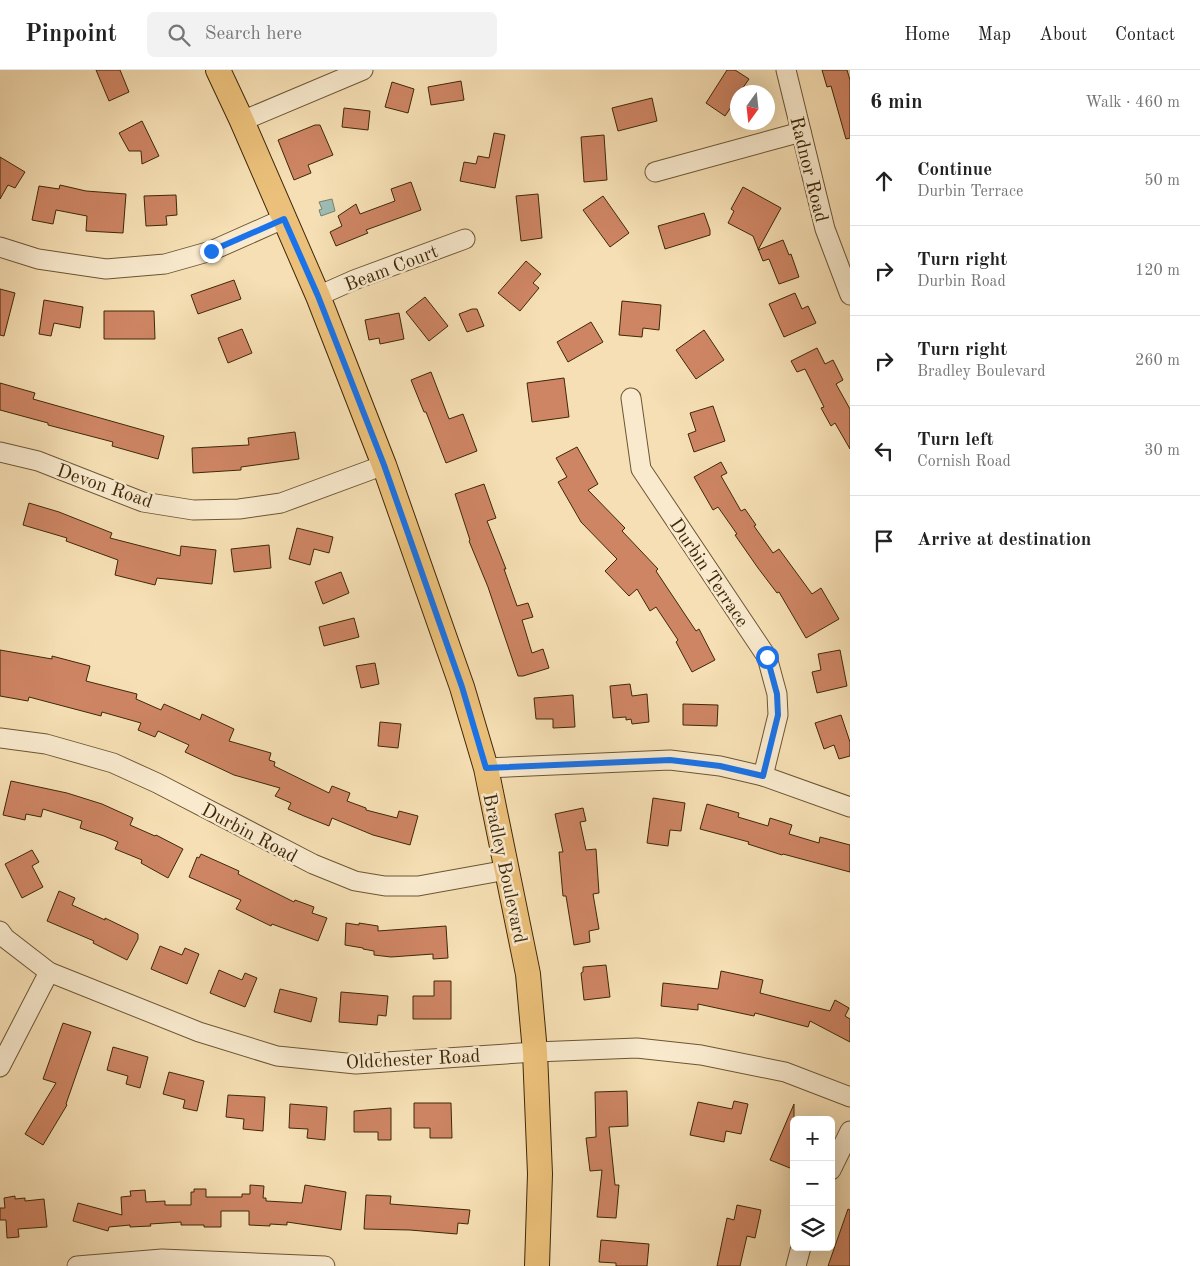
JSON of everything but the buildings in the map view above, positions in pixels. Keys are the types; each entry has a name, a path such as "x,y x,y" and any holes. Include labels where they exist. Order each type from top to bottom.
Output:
{"main road":[{"name":"Bradley Boulevard","path":"218,70 318,296 384,465 462,687 486,768 528,974 535,1052 540,1174 537,1266"}],"street":[{"path":"242,121 363,70"},
{"name":"Radnor Road","path":"786,70 825,229 850,295"},
{"path":"655,172 801,132"},
{"path":"0,247 38,259 106,269 165,264 211,251 284,219"},
{"name":"Beam Court","path":"318,296 354,280 465,239"},
{"name":"Durbin Terrace","path":"631,398 642,468 767,657 777,694 778,715 763,776"},
{"name":"Devon Road","path":"0,452 38,461 143,502 193,510 239,509 281,503 384,465"},
{"name":"Durbin Road","path":"0,738 46,744 113,762 158,783 313,864 355,881 385,886 418,886 507,870"},
{"path":"486,768 670,760 720,766 763,776 850,807"},
{"name":"Oldchester Road","path":"0,931 5,938 49,972 199,1032 277,1056 356,1064 535,1052 636,1048 701,1055 786,1072 850,1097"},
{"path":"0,1067 49,972"},
{"path":"835,1162 850,1131"},
{"path":"796,1266 800,1251"},
{"path":"77,1266 162,1259 325,1266"}],"water":[{"path":"332,199 335,211 321,216 319,210 322,209 319,202"}],"route":[{"path":"211,251 284,219 318,296 384,465 462,687 486,768 670,760 720,766 763,776 778,715 777,694 767,657"}]}
